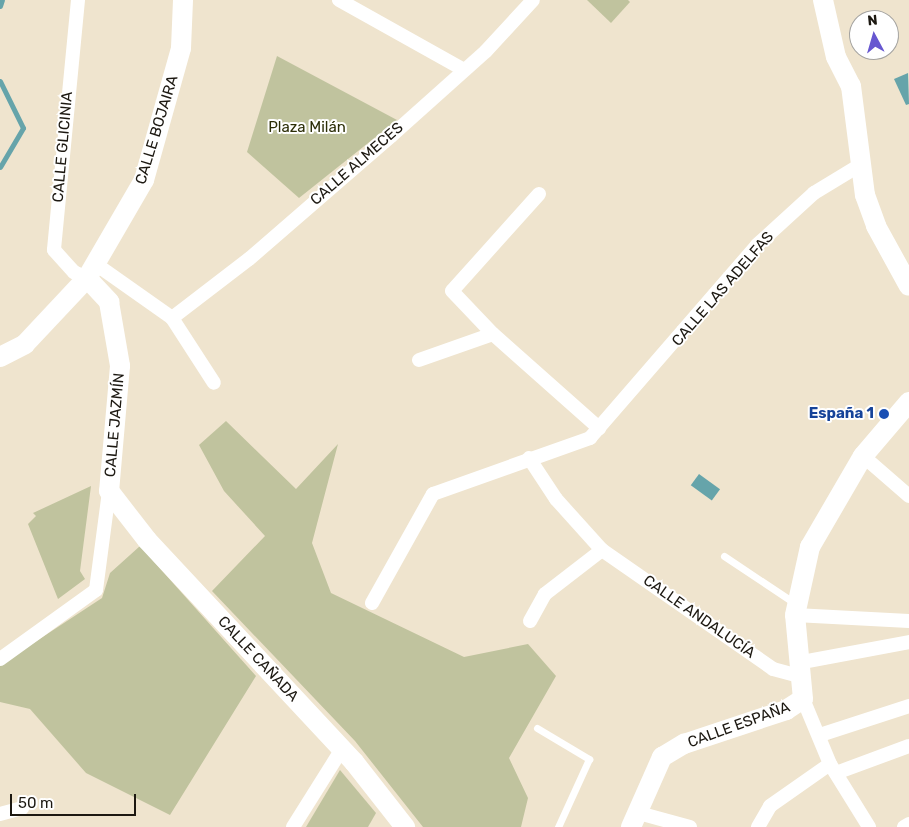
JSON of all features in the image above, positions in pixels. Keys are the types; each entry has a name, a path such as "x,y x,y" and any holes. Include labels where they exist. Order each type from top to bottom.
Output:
{"street":[{"name":"CALLE GLICINIA","path":"78,0 54,250 74,272 92,272 172,318"},
{"name":"CALLE BOJAIRA","path":"0,357 25,344 92,272 144,180 181,48 183,0"},
{"path":"339,0 464,70"},
{"name":"CALLE ALMECES","path":"172,318 249,259 464,70 533,0"},
{"path":"823,0 836,57 852,86 860,165 876,226 909,286"},
{"name":"CALLE LAS ADELFAS","path":"372,603 433,494 529,458 590,438 758,245 814,193 860,165"},
{"path":"539,194 452,291 493,334 599,428"},
{"name":"CALLE JAZMÍN","path":"92,272 108,302 120,366 109,491"},
{"path":"172,318 214,383"},
{"path":"419,360 493,334"},
{"name":"CALLE ESPAÑA","path":"633,819 662,757 684,744 786,710 803,699 798,670 796,610 810,547 862,456 909,402"},
{"path":"862,456 909,496"},
{"name":"CALLE ANDALUCÍA","path":"529,458 556,499 602,550 773,669 798,670"},
{"path":"0,659 96,590 109,491"},
{"name":"CALLE CAÑADA","path":"109,491 147,540 342,749 405,827"},
{"path":"530,622 545,594 602,550"},
{"path":"796,610 909,621"},
{"path":"798,670 909,642"},
{"path":"803,699 833,768 869,827"},
{"path":"820,735 909,706"},
{"path":"762,826 770,806 833,768 909,746"},
{"path":"293,827 342,749"},
{"path":"0,814 22,808"},
{"path":"633,819 690,827"},
{"path":"904,827 909,824"}],"lane":[{"path":"724,556 796,610"},
{"path":"537,728 588,759 558,827"}],"green space":[{"path":"587,0 628,0 630,2 611,23"},
{"name":"Plaza Milán","path":"277,56 397,120 299,198 247,152"},
{"path":"226,421 296,489 338,444 312,543 331,593 464,657 528,644 556,676 509,758 528,798 521,827 423,827 355,741 212,591 265,536 224,491 199,445"},
{"path":"91,486 80,571 85,579 58,599 28,524 36,516 33,513"},
{"path":"140,546 256,676 170,815 86,773 30,709 0,702 0,665 102,598 110,573"},
{"path":"340,770 376,813 368,827 306,827"}],"water":[{"path":"908,73 909,104 906,105 894,79"},
{"path":"699,474 720,489 712,501 691,485"}],"waterway":[{"path":"0,6 2,0"},
{"path":"0,81 23,128 0,167"}],"place":[{"name":"España 1","path":"884,414"}]}
